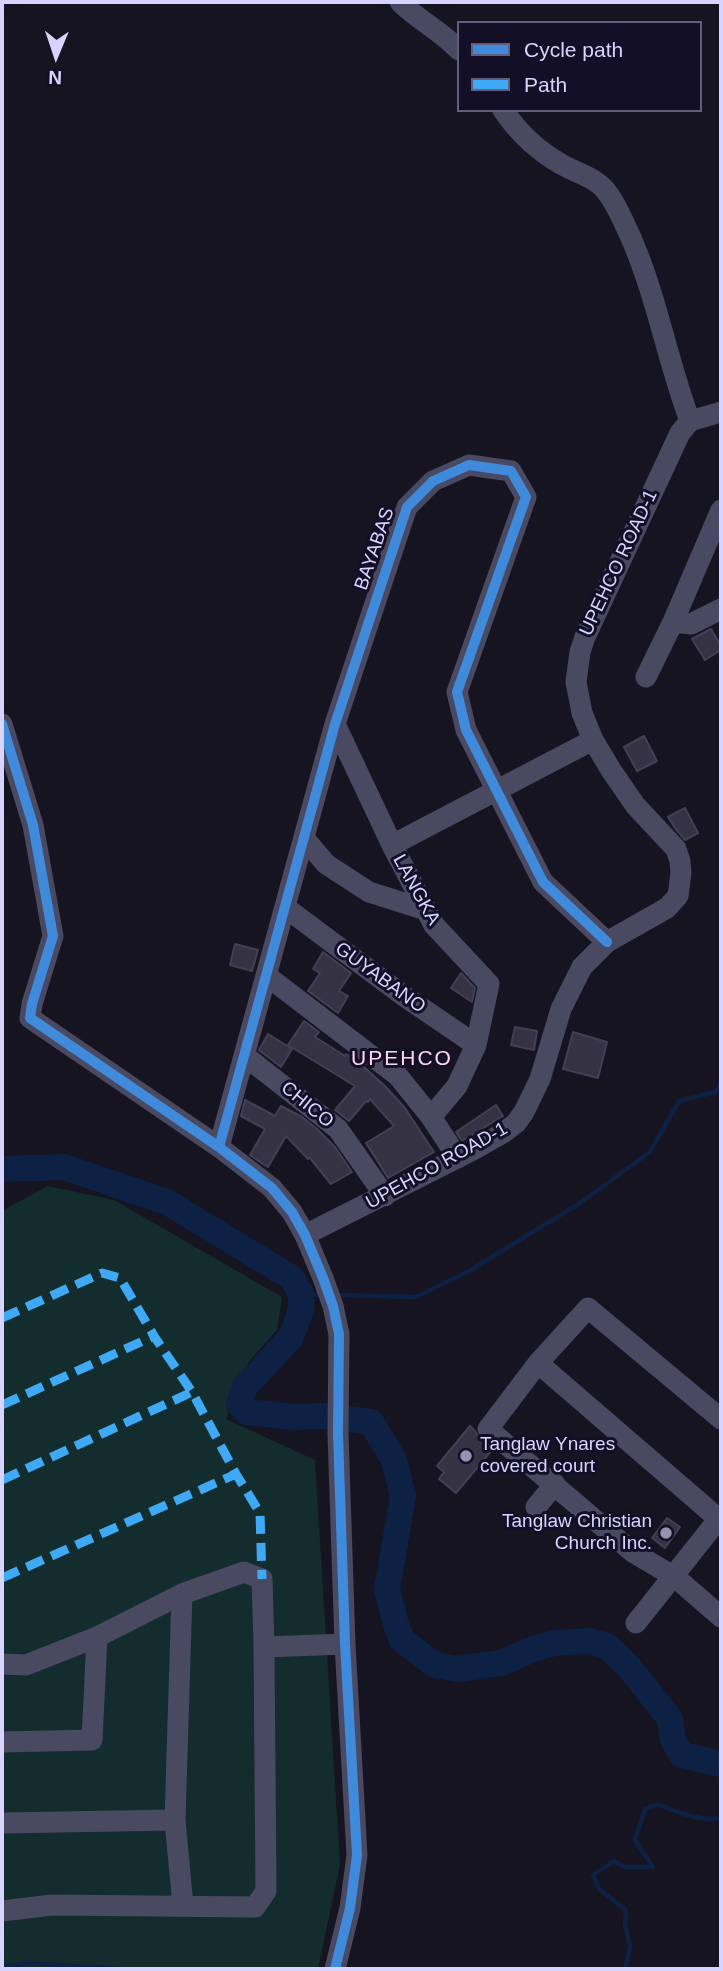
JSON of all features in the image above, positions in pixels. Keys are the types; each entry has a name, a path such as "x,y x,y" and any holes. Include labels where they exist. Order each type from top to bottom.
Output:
{"street":[{"path":"400,2 457,48"},
{"path":"504,112 517,129 547,155 598,183 608,193 636,249 652,290 672,369 690,421 721,412"},
{"name":"UPEHCO ROAD-1","path":"304,1235 458,1158 516,1123 540,1079 561,1009 582,967 607,942 667,908 678,896 681,873 676,849 635,805 593,740 582,713 576,682 585,637 670,453 680,433 690,421"},
{"name":"BAYABAS","path":"219,1147 335,724 407,507 432,481 469,465 511,471 526,497 457,692 466,730 543,882 607,942"},
{"path":"646,677 721,510"},
{"path":"673,622 691,624 721,609"},
{"path":"2,724 33,825 53,936 30,1018 219,1147 272,1188 292,1213 304,1235 333,1306 338,1334 338,1434 345,1644 357,1855 350,1908 335,1969"},
{"name":"LANGKA","path":"335,724 434,926 489,984 476,1045 457,1086 431,1117"},
{"path":"392,845 593,740"},
{"path":"304,838 326,864 369,892 426,910"},
{"name":"GUYABANO","path":"286,908 404,996 476,1045"},
{"path":"267,976 398,1076 431,1117 458,1158"},
{"name":"CHICO","path":"245,1056 338,1129 385,1196"},
{"path":"721,1419 588,1308 538,1363 488,1429 635,1553 675,1577 721,1617"},
{"path":"538,1363 720,1519 636,1623"},
{"path":"536,1507 555,1484"},
{"path":"2,1664 26,1665 97,1637 182,1594 244,1572 262,1579 266,1891 256,1908 52,1905 2,1911"},
{"path":"182,1594 175,1820 183,1906"},
{"path":"2,1742 92,1740 97,1637"},
{"path":"264,1647 345,1644"},
{"path":"2,1823 175,1820"}],"green space":[{"path":"48,1186 114,1200 282,1297 277,1330 247,1364 226,1419 315,1460 340,1865 318,1969 2,1969 2,1211"}],"building":[{"path":"711,629 721,650 705,660 692,639"},
{"path":"644,736 657,761 637,771 624,747"},
{"path":"685,808 698,833 685,840 668,817"},
{"path":"235,944 258,950 252,971 230,965"},
{"path":"323,952 351,973 339,991 348,996 338,1013 308,991 320,973 313,969"},
{"path":"461,973 475,988 472,1002 451,988"},
{"path":"304,1021 319,1032 315,1037 345,1056 346,1054 355,1059 385,1086 405,1108 434,1152 388,1178 366,1143 394,1126 370,1099 349,1121 335,1110 355,1086 288,1045"},
{"path":"515,1027 537,1031 534,1050 511,1045"},
{"path":"573,1032 607,1042 598,1078 563,1069"},
{"path":"268,1034 292,1049 281,1067 259,1050"},
{"path":"245,1100 275,1116 281,1106 302,1117 335,1147 352,1172 331,1184 309,1157 308,1159 286,1136 268,1167 263,1164 250,1155 265,1129 241,1116"},
{"path":"496,1105 503,1116 462,1141 456,1132"},
{"name":"Tanglaw Ynares covered court","path":"470,1426 492,1450 456,1493 439,1479 444,1472 437,1466"},
{"name":"Tanglaw Christian Church Inc.","path":"667,1518 680,1527 665,1548 652,1538"}],"waterway":[{"path":"338,1295 416,1297 469,1271 580,1203 650,1152 679,1101 716,1092 721,1083"},
{"path":"2,1169 64,1167 167,1202 292,1278 301,1294 301,1310 291,1337 244,1388 239,1404 247,1412 293,1417 323,1416 371,1422 394,1460 403,1496 387,1590 402,1640 435,1665 458,1669 501,1663 555,1643 589,1641 607,1646 629,1667 670,1719 673,1740 682,1755 721,1764"},
{"path":"301,1294 322,1295"},
{"path":"625,1969 630,1947 625,1924 626,1910 599,1889 593,1875 614,1861 624,1867 653,1867 635,1840 645,1809 658,1804 697,1817 721,1818"},
{"path":"2,1967 30,1963 119,1969"}],"marked path":[{"path":"2,1318 102,1273 120,1278 154,1336 192,1392 260,1513 262,1579"},
{"path":"2,1405 154,1336"},
{"path":"2,1480 192,1392"},
{"path":"2,1578 236,1474"}],"cycle path":[{"path":"219,1147 335,724 407,507 433,481 469,465 511,471 526,497 457,692 466,730 543,882 607,942"},
{"path":"2,724 33,825 53,936 30,1018 219,1147 272,1188 292,1212 305,1235 333,1306 339,1334 338,1434 345,1644 357,1855 350,1908 335,1969"}],"place":[{"name":"Tanglaw Ynares covered court","path":"466,1456"},
{"name":"Tanglaw Christian Church Inc.","path":"666,1533"}],"district":[{"name":"UPEHCO","path":"402,1059"}]}
